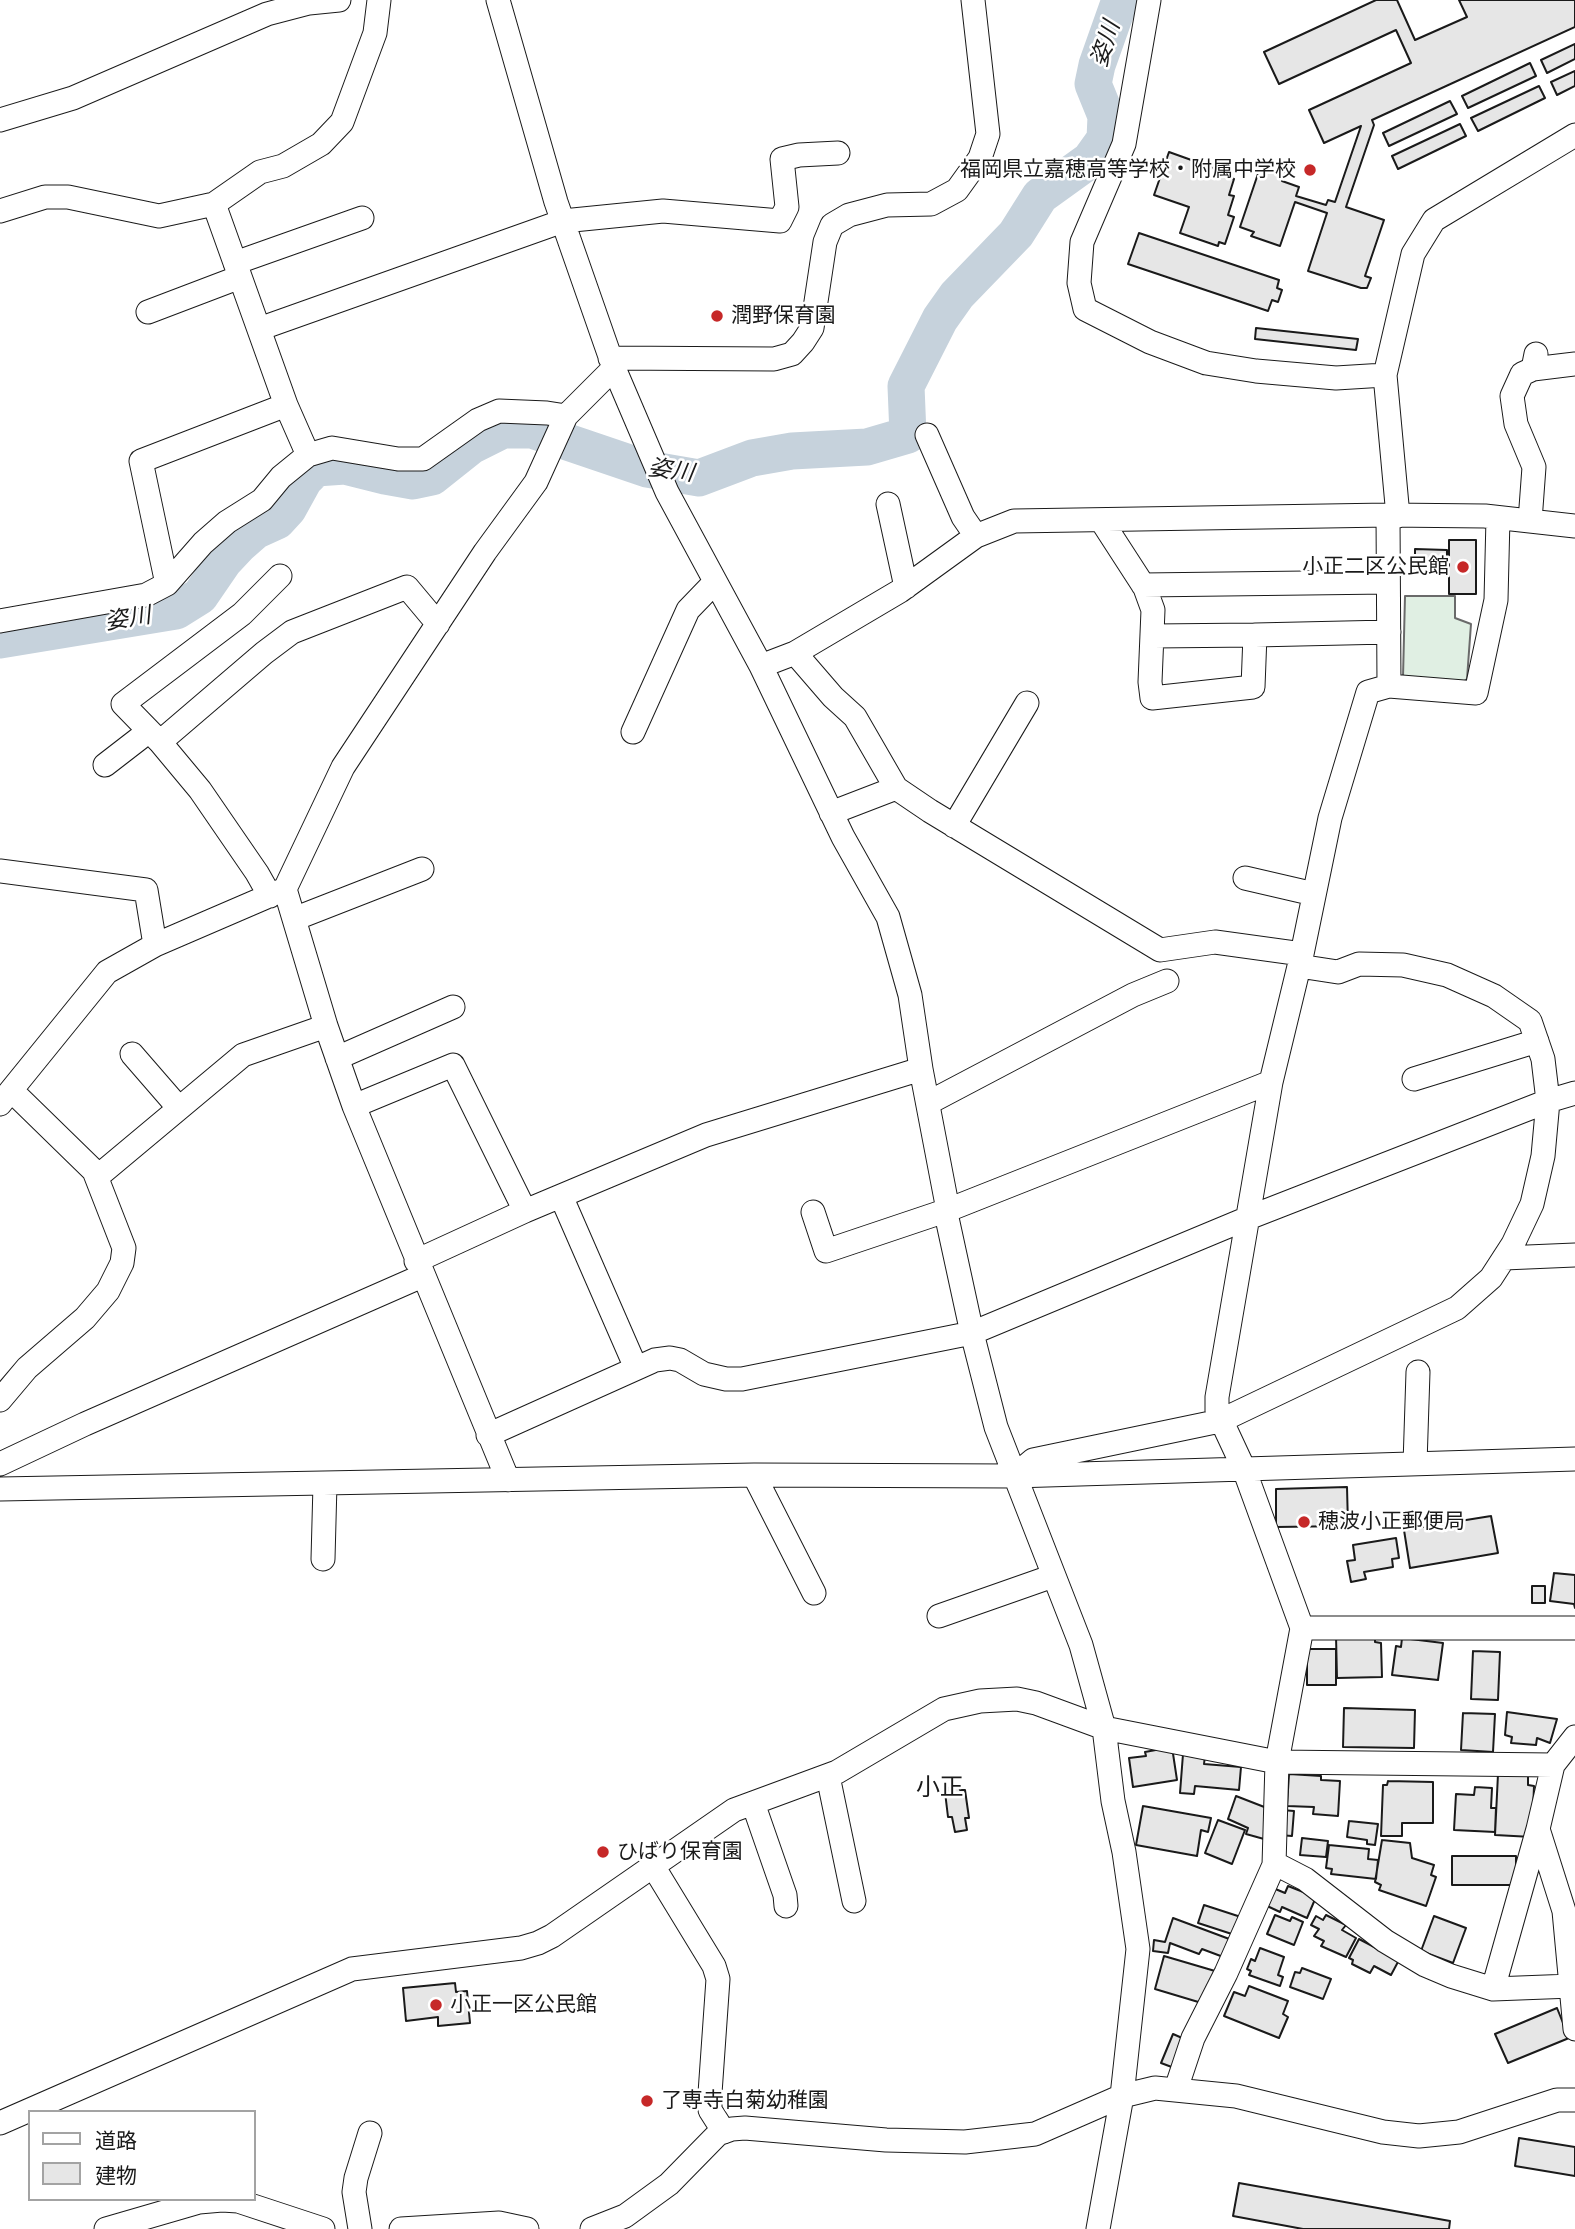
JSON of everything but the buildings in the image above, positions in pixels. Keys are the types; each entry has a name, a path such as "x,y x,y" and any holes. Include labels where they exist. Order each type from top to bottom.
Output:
{"street":[{"path":"0,120 73,98 267,15 309,3 339,0"},
{"path":"0,211 45,197 68,197 159,215 214,204 260,172 283,166 321,144 341,122 375,33 379,0"},
{"path":"498,0 563,221 612,363 667,492 761,666 831,813 888,917 910,995 948,1210 947,1218 996,1427 1081,1645 1104,1728 1138,1949 1122,2096 1098,2229"},
{"path":"0,1400 27,1368 85,1318 108,1291 122,1263 124,1248 94,1171 6,1098 107,972 155,945 278,893 343,767 536,482 566,416 612,363 774,359 792,354 812,328 825,242 832,225 849,215 887,205 931,204 957,190 980,158 988,134 973,0"},
{"path":"1149,0 1124,144 1082,242 1079,283 1085,309 1150,342 1206,363 1256,371 1336,378 1385,375"},
{"path":"1389,686 1388,582 1393,515 1385,375 1413,254 1434,220 1575,135"},
{"path":"259,329 563,221 663,211 780,221 787,207 782,159 799,155 838,153"},
{"path":"214,204 286,405 309,455"},
{"path":"148,312 238,270 362,218"},
{"path":"1530,521 1534,467 1516,424 1512,396 1522,374 1535,361 1575,364"},
{"path":"167,584 141,461 286,405"},
{"path":"0,621 146,595 167,584 203,542 226,522 262,500 281,477 309,455 332,448 398,459 423,459 478,419 499,411 547,412 566,416"},
{"path":"927,435 963,517 975,536"},
{"path":"887,504 906,587"},
{"path":"761,666 795,653 906,587 975,536 1014,521 1393,515 1498,518 1575,526"},
{"path":"1177,2089 1193,2038 1226,1973 1274,1863 1277,1762 1302,1628 1244,1469 1217,1411 1217,1397 1271,1082 1330,818 1368,692 1389,686 1476,693 1496,600 1498,518"},
{"path":"1101,520 1143,585 1153,610 1150,682 1152,698 1253,687 1255,635"},
{"path":"280,576 242,614 123,704 200,790 257,873 278,893 294,919 326,1026 354,1106 508,1480"},
{"path":"633,732 688,610 715,582"},
{"path":"1143,585 1388,582"},
{"path":"105,765 155,737 292,632 407,587 438,624"},
{"path":"1153,636 1388,632"},
{"path":"795,653 855,718 896,788 1160,950 1215,942 1300,960 1338,972 1359,964 1403,965 1447,975 1494,996 1530,1021 1543,1059 1548,1101 1542,1156 1532,1204 1491,1278 1457,1308 1220,1421 1033,1460 1014,1476"},
{"path":"954,826 1027,703"},
{"path":"831,813 896,788"},
{"path":"294,919 422,869"},
{"path":"0,871 146,890 155,945"},
{"path":"1245,878 1314,894"},
{"path":"928,1102 1122,1001 1167,981"},
{"path":"337,1058 453,1007"},
{"path":"97,1177 243,1055 326,1026"},
{"path":"1414,1079 1537,1041"},
{"path":"132,1054 178,1107"},
{"path":"354,1106 453,1065 525,1211"},
{"path":"0,1464 419,1269 525,1211 706,1135 921,1069"},
{"path":"813,1212 826,1251 948,1210 1271,1082"},
{"path":"488,1434 655,1360 680,1360 704,1374 742,1380 972,1333 1248,1218 1548,1101 1575,1093"},
{"path":"561,1196 636,1368"},
{"path":"1504,1258 1575,1255"},
{"path":"1415,1464 1418,1371"},
{"path":"0,1489 754,1475 1014,1476 1575,1459"},
{"path":"754,1475 814,1593"},
{"path":"323,1559 325,1483"},
{"path":"939,1616 1053,1576"},
{"path":"1302,1628 1575,1628"},
{"path":"30,2110 352,1969 521,1948 538,1943 734,1810 828,1776 944,1709 980,1701 1017,1699 1036,1703 1104,1728 1277,1762 1553,1765"},
{"path":"1493,1989 1553,1765 1575,1737"},
{"path":"828,1776 854,1901"},
{"path":"753,1803 785,1895 786,1906"},
{"path":"1538,1829 1564,1911 1575,2029"},
{"path":"1274,1863 1305,1879 1385,1941 1425,1965 1451,1976 1493,1989 1572,1986"},
{"path":"653,1867 714,1966 718,1979 710,2109 724,2132"},
{"path":"592,2229 625,2216 669,2183 718,2134 746,2128 886,2140 965,2142 1035,2134 1122,2096 1154,2088 1236,2096 1383,2132 1419,2136 1459,2133 1557,2100 1575,2100"},
{"path":"0,2123 28,2111"},
{"path":"360,2229 354,2192 370,2133"},
{"path":"106,2229 210,2201"},
{"path":"238,2201 323,2229"},
{"path":"401,2229 499,2223 527,2229"}],"green space":[{"path":"1405,596 1455,596 1455,618 1471,624 1467,679 1463,682 1403,677"}],"waterway":[{"name":"姿川","path":"0,640 176,611 200,596 224,561 239,545 255,531 277,521 288,509 304,480 316,468 345,466 413,481 432,477 471,446 503,430 532,430 647,469 699,478 752,458 792,451 867,447 908,435 906,386 940,319 957,295 1016,234 1040,196 1090,160 1105,139 1106,116 1093,84 1120,0"}],"place":[{"name":"福岡県立嘉穂高等学校・附属中学校","path":"1310,170"},
{"name":"潤野保育園","path":"717,316"},
{"name":"小正二区公民館","path":"1463,567"},
{"name":"穂波小正郵便局","path":"1304,1522"},
{"name":"ひばり保育園","path":"603,1852"},
{"name":"小正一区公民館","path":"436,2005"},
{"name":"了専寺白菊幼稚園","path":"647,2101"}],"district":[{"name":"小正","path":"940,1788"}]}
